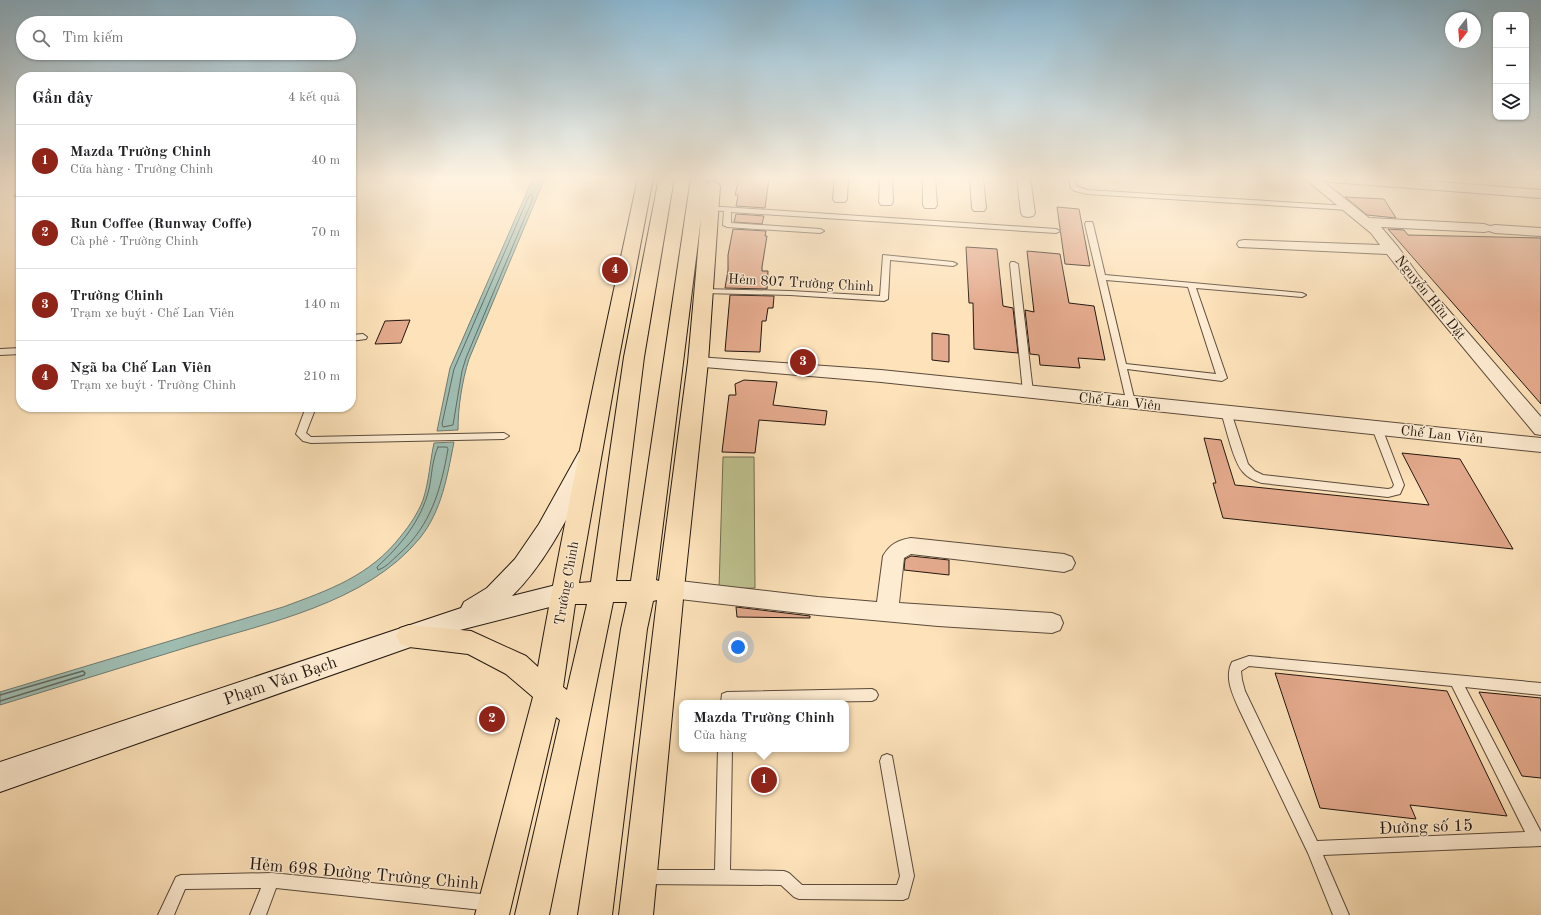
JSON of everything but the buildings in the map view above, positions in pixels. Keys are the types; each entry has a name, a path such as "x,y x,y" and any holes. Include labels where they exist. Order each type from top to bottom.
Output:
{"main road":[{"name":"Trường Chinh","path":"494,909 548,692 564,594 591,451 637,221"},
{"path":"532,915 602,592 634,357 658,221"},
{"path":"595,915 634,629 642,590 693,221"},
{"path":"636,915 671,589 698,362 709,221"},
{"path":"564,594 671,589"},
{"path":"409,636 471,643 516,665 575,715"}],"street":[{"path":"1367,222 1541,232"},
{"name":"Nguyễn Hữu Dật","path":"1367,222 1376,230 1414,279 1541,428"},
{"path":"1244,244 1392,250"},
{"name":"Chế Lan Viên","path":"698,362 881,376 1541,445"},
{"path":"456,620 495,596 518,573 544,536 591,451"},
{"path":"888,612 894,556 902,547 910,546 1064,563"},
{"path":"671,589 888,612 1052,623"},
{"name":"Phạm Văn Bạch","path":"0,777 456,620 564,594"}],"lane":[{"path":"727,221 727,225 820,230"},
{"path":"895,221 1056,231"},
{"path":"1088,224 1130,402"},
{"name":"Hẻm 807 Trường Chinh","path":"703,291 790,293 884,299 886,257 953,264"},
{"path":"1014,264 1028,392"},
{"path":"1101,277 1302,295"},
{"path":"1122,366 1222,378 1191,285"},
{"path":"356,338 362,337"},
{"path":"0,352 16,351"},
{"path":"309,412 301,434 306,439 311,440 504,436"},
{"path":"1226,412 1243,466 1252,475 1262,479 1388,494 1396,491 1399,485 1377,428"},
{"path":"1341,915 1313,848 1244,705 1235,681 1234,670 1236,666 1249,661 1541,689"},
{"path":"1455,680 1539,839"},
{"path":"727,700 727,698 872,695"},
{"path":"722,877 725,752"},
{"path":"640,877 784,878 798,892 903,893 907,876 887,761"},
{"name":"Đường số 15","path":"1313,848 1539,839"},
{"path":"258,915 272,880"},
{"name":"Hẻm 698 Đường Trường Chinh","path":"166,915 181,882 272,880 494,909"}],"green space":[{"path":"723,457 754,457 755,588 719,589"}],"water":[{"path":"514,221 527,221 469,359 461,394 458,430 437,431 450,368"},
{"path":"454,442 443,493 434,516 420,538 398,561 372,580 313,608 281,619 0,705 0,692 283,607 332,588 362,572 389,550 411,523 423,500 427,486 434,443"}],"place":[{"name":"Ngã ba Chế Lan Viên","path":"615,270"},
{"name":"Trường Chinh","path":"803,362"},
{"name":"Run Coffee (Runway Coffe)","path":"492,719"},
{"name":"Mazda Trường Chinh","path":"764,780"}]}
